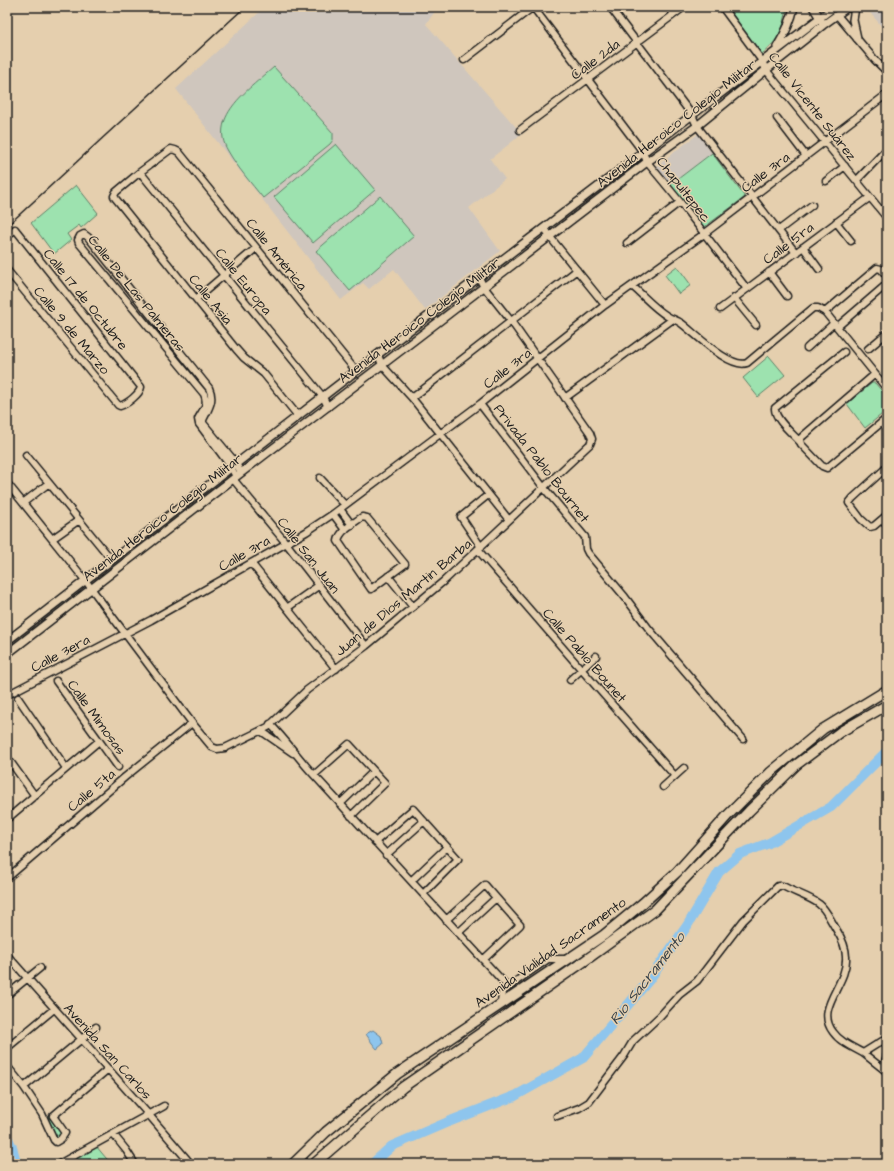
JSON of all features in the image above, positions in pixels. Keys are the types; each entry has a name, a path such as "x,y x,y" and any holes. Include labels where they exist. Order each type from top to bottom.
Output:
{"highway":[{"name":"Avenida Vialidad Sacramento","path":"293,1164 326,1132 397,1074 568,959 620,922 677,872 728,815 777,767 823,729 887,690"},
{"name":"Avenida Vialidad Sacramento","path":"314,1164 403,1087 655,910 749,811 796,765 840,732 887,705"}],"main road":[{"path":"775,51 785,35 794,7"},
{"path":"812,7 820,17 823,25"},
{"name":"Avenida Heroico Colegio Militar","path":"7,654 236,476 647,162 697,126 823,25 848,7"},
{"path":"855,7 853,20 856,38"},
{"name":"Avenida Heroico Colegio Militar","path":"7,641 233,465 832,8"},
{"path":"832,8 837,15"}],"street":[{"path":"464,60 533,7"},
{"name":"Chapultepec","path":"533,7 642,152 647,162 747,289"},
{"path":"610,7 692,115 697,126 796,252"},
{"path":"668,7 674,14"},
{"name":"Calle 2da","path":"520,130 684,7"},
{"name":"Calle Vicente Suárez","path":"722,7 762,61 766,70 857,180 869,198 887,218"},
{"path":"837,15 887,72"},
{"name":"Calle 3ra","path":"124,633 151,620 286,543 343,507 480,404 606,305 704,234 887,94"},
{"path":"777,118 806,156"},
{"name":"Calle América","path":"140,172 171,149 179,152 356,371"},
{"path":"857,180 887,150"},
{"path":"826,181 845,166"},
{"name":"Calle Asia","path":"140,172 116,192 114,196 116,200 236,349 264,374 298,416"},
{"name":"Calle Europa","path":"140,172 323,397 328,407"},
{"name":"Calle 5ra","path":"720,309 869,198"},
{"path":"627,243 680,202"},
{"path":"779,230 812,205"},
{"path":"836,222 851,241"},
{"path":"545,228 550,237 606,305"},
{"name":"Calle 17 de Octubre","path":"7,236 15,229 139,384 141,389 140,391 124,405 118,405"},
{"name":"Calle De Las Palmeras","path":"84,234 88,237 210,388 209,401 79,243 78,240 80,236 84,234"},
{"path":"803,247 819,269"},
{"path":"196,300 256,248"},
{"path":"825,312 877,268 881,269 887,276"},
{"name":"Calle 9 de Marzo","path":"7,270 118,405"},
{"path":"412,398 577,270"},
{"path":"769,272 786,296"},
{"path":"479,278 565,398 673,319"},
{"path":"807,348 887,284"},
{"path":"632,286 653,306 680,323 697,338 729,360 735,363 743,364 747,363 813,308 818,308 825,312 887,387"},
{"path":"734,298 756,325"},
{"path":"139,315 146,309"},
{"path":"868,348 887,333"},
{"path":"844,352 775,408 775,415 800,442 803,448 822,466 827,468 887,418"},
{"path":"378,355 382,365 412,398 508,520"},
{"path":"800,442 800,439 803,436 875,374"},
{"name":"Juan de Dios Martin Barba","path":"192,722 212,747 218,749 225,748 261,731 307,690 366,646 446,580 590,444 592,439 590,433 565,398"},
{"path":"209,401 211,405 203,420 203,423 233,465 236,476"},
{"name":"Privada Pablo Bournet","path":"480,404 544,488 585,537 586,549 588,553 625,597 649,629 743,739"},
{"path":"26,455 111,559"},
{"path":"887,468 849,503 870,527 874,526 887,516"},
{"name":"Calle San Juan","path":"236,476 318,586 366,646"},
{"path":"320,478 343,507 352,525"},
{"path":"7,483 85,580 192,722"},
{"path":"23,503 49,483"},
{"name":"Calle Pablo Bounet","path":"488,495 461,517 480,548 581,669 675,776"},
{"path":"333,514 345,530"},
{"path":"362,517 367,518 405,564 371,589 339,542 339,537 352,525 362,517"},
{"path":"52,539 79,520"},
{"path":"251,563 336,669"},
{"path":"388,576 413,607"},
{"path":"288,608 318,586"},
{"name":"Calle 3era","path":"7,695 124,633"},
{"path":"570,680 596,656"},
{"name":"Calle Mimosas","path":"56,681 118,767"},
{"path":"18,698 66,768"},
{"name":"Calle 5ta","path":"7,878 192,722"},
{"path":"270,724 284,738 296,755 386,855 508,987"},
{"path":"261,731 296,755"},
{"path":"7,819 99,741"},
{"path":"314,775 349,744 385,783 351,816"},
{"path":"7,757 35,796"},
{"path":"663,786 684,768"},
{"path":"340,804 374,771"},
{"path":"375,842 413,809 424,821 458,860 422,894"},
{"path":"386,855 424,821"},
{"path":"411,881 447,847"},
{"path":"446,920 485,885 520,925 483,960"},
{"path":"557,1116 579,1108 589,1102 624,1056 633,1041 680,995 697,981 743,921 778,886 783,886 820,904 842,940 846,952 846,962 841,983 827,1009 828,1022 833,1033 840,1039 863,1053 885,1070"},
{"path":"458,933 496,898"},
{"name":"Avenida San Carlos","path":"7,955 191,1164"},
{"path":"500,1005 502,991 548,960 568,959"},
{"path":"7,995 40,968"},
{"path":"7,1048 54,1009"},
{"path":"24,1087 96,1027"},
{"path":"863,1053 887,1038"},
{"path":"885,1070 887,1055"},
{"path":"7,1066 24,1087 42,1114 54,1140 57,1142 64,1136 65,1133 53,1116 42,1114"},
{"path":"53,1116 108,1069"},
{"path":"59,1164 164,1106"},
{"path":"112,1134 126,1150 135,1164"}],"shaded area":[{"path":"265,7 438,7 426,24 522,134 490,159 505,179 469,208 500,251 425,310 394,269 369,289 363,283 341,300 176,89"},
{"path":"865,7 887,7 887,35 878,22"},
{"path":"698,134 712,153 670,185 656,166"}],"green space":[{"path":"727,7 787,7 784,21 777,39 762,54"},
{"path":"274,67 333,133 333,140 263,198 228,151 223,138 223,126 235,103 244,93"},
{"path":"336,144 375,190 313,243 274,197"},
{"path":"712,153 745,197 702,229 670,185"},
{"path":"76,185 98,213 81,228 79,225 67,234 71,240 54,254 31,223"},
{"path":"380,196 414,236 350,291 316,251"},
{"path":"677,266 691,285 679,294 665,275"},
{"path":"769,356 785,375 758,397 743,378"},
{"path":"872,383 875,383 887,397 887,410 865,428 847,404"},
{"path":"46,1116 48,1116 63,1133 58,1139 56,1138"},
{"path":"96,1146 111,1164 64,1164"}],"water":[{"path":"373,1030 381,1036 383,1044 377,1049 366,1034"}],"waterway":[{"name":"Rio Sacramento","path":"372,1164 392,1146 515,1096 583,1058 649,980 687,926 719,872 740,854 769,843 831,807 887,751"},
{"path":"7,1132 14,1146 19,1164"}],"railway":[{"path":"7,226 245,7"}]}
